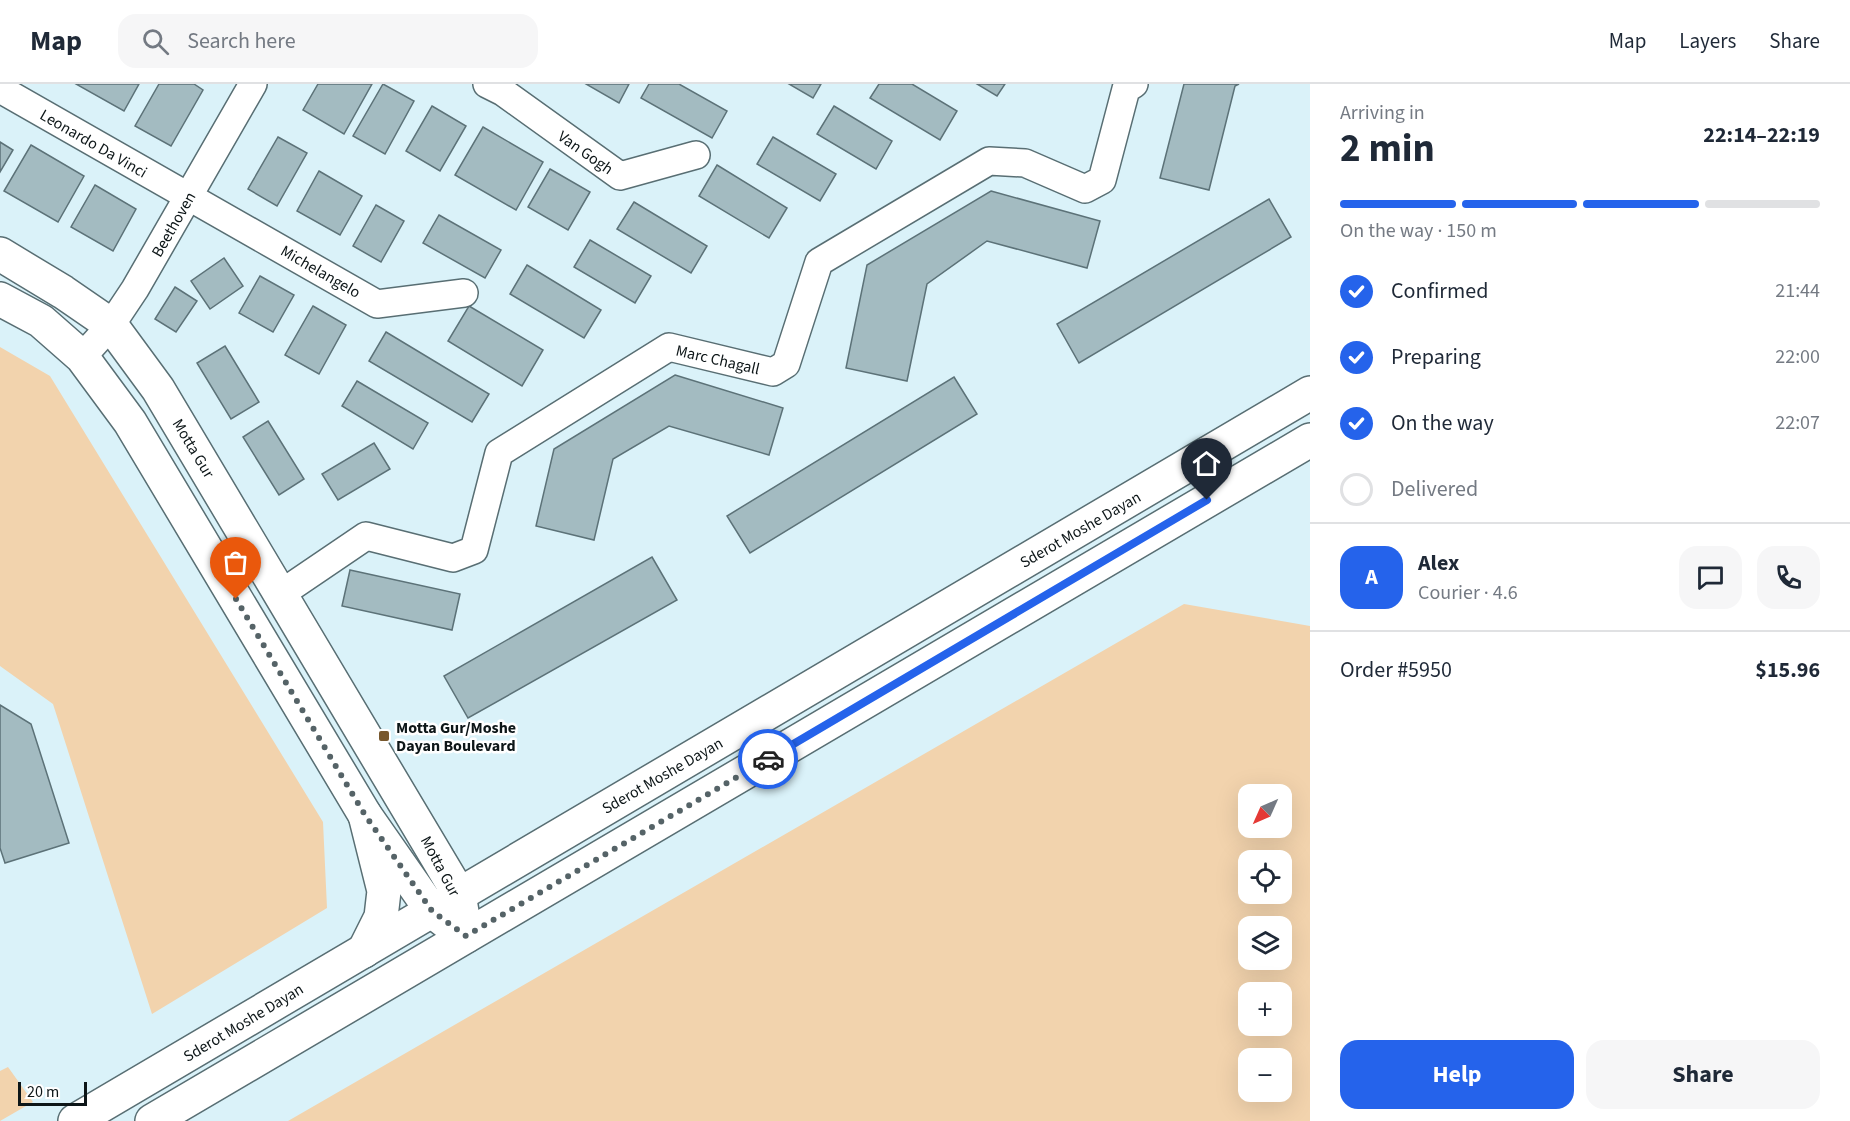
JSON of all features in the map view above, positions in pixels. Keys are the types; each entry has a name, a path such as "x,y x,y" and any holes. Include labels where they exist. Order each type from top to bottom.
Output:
{"main road":[{"name":"Motta Gur","path":"0,254 63,292 111,325 158,389 282,593 466,936"},
{"name":"Motta Gur","path":"0,299 41,321 82,357 130,422 365,815 446,902"},
{"name":"Sderot Moshe Dayan","path":"75,1121 1310,393"},
{"path":"152,1121 1310,440"},
{"path":"364,951 381,917 384,891 365,815"}],"street":[{"name":"Beethoven","path":"82,357 111,325 135,289 253,84"},
{"name":"Marc Chagall","path":"282,593 366,536 453,558 474,550 499,453 669,347 773,372 780,368 786,364 819,262 989,161 1025,163 1086,189 1102,180 1126,89 1134,84"},
{"name":"Van Gogh","path":"499,87 620,176 696,155"},
{"name":"Leonardo Da Vinci","path":"0,89 189,196"},
{"name":"Michelangelo","path":"189,196 377,304 464,293"}],"shaded area":[{"path":"0,347 50,376 323,822 327,908 152,1014 53,704 0,666"},
{"path":"1184,604 1310,626 1310,1121 288,1121"},
{"path":"8,1067 33,1102 0,1121 0,1071"}],"building":[{"path":"76,84 139,84 124,111"},
{"path":"159,84 194,84 203,90 171,146 135,126"},
{"path":"318,84 372,84 344,134 303,110"},
{"path":"383,84 414,101 385,154 353,136"},
{"path":"586,84 629,84 619,103"},
{"path":"649,84 679,84 727,111 712,138 641,98"},
{"path":"789,84 821,84 813,98"},
{"path":"879,84 912,84 957,111 940,140 870,98"},
{"path":"977,84 1005,84 997,96"},
{"path":"1184,84 1239,84 1235,86 1209,190 1160,178"},
{"path":"432,106 466,126 440,171 406,151"},
{"path":"834,106 892,141 876,169 817,134"},
{"path":"483,127 543,162 516,210 455,175"},
{"path":"278,137 307,153 277,206 248,189"},
{"path":"773,137 836,174 820,201 757,164"},
{"path":"0,142 13,150 0,172"},
{"path":"31,145 84,176 58,222 4,191"},
{"path":"717,165 787,208 769,238 699,196"},
{"path":"550,169 590,192 568,230 528,207"},
{"path":"319,171 362,196 340,235 297,211"},
{"path":"95,185 136,209 113,251 71,227"},
{"path":"991,191 1100,221 1087,268 987,241 927,284 907,381 846,368 867,265"},
{"path":"1269,199 1291,237 1079,363 1057,324"},
{"path":"634,202 707,246 691,273 617,229"},
{"path":"376,205 404,221 381,262 353,246"},
{"path":"439,215 501,250 485,278 423,243"},
{"path":"590,240 651,276 635,303 574,267"},
{"path":"224,258 243,286 210,309 191,281"},
{"path":"527,265 601,310 584,338 510,294"},
{"path":"260,276 294,295 273,332 239,313"},
{"path":"175,287 197,301 176,332 155,319"},
{"path":"313,306 346,325 319,374 285,355"},
{"path":"469,306 543,350 522,386 448,341"},
{"path":"386,332 489,394 472,422 369,361"},
{"path":"225,346 259,402 231,419 197,363"},
{"path":"675,375 783,408 769,455 669,426 613,459 594,540 536,526 554,449"},
{"path":"954,377 977,414 750,553 727,516"},
{"path":"357,381 428,423 413,449 342,406"},
{"path":"268,421 304,479 279,495 243,437"},
{"path":"374,443 390,469 338,500 322,474"},
{"path":"652,557 677,600 468,718 444,676"},
{"path":"350,570 460,594 452,630 342,606"},
{"path":"0,705 31,724 69,843 5,863 0,848"}],"way so far":[{"path":"236,599 365,815 432,911 466,936 768,759"}],"place":[{"name":"Motta Gur/Moshe Dayan Boulevard","path":"384,736"}],"route":[{"path":"768,759 1207,500"}]}
